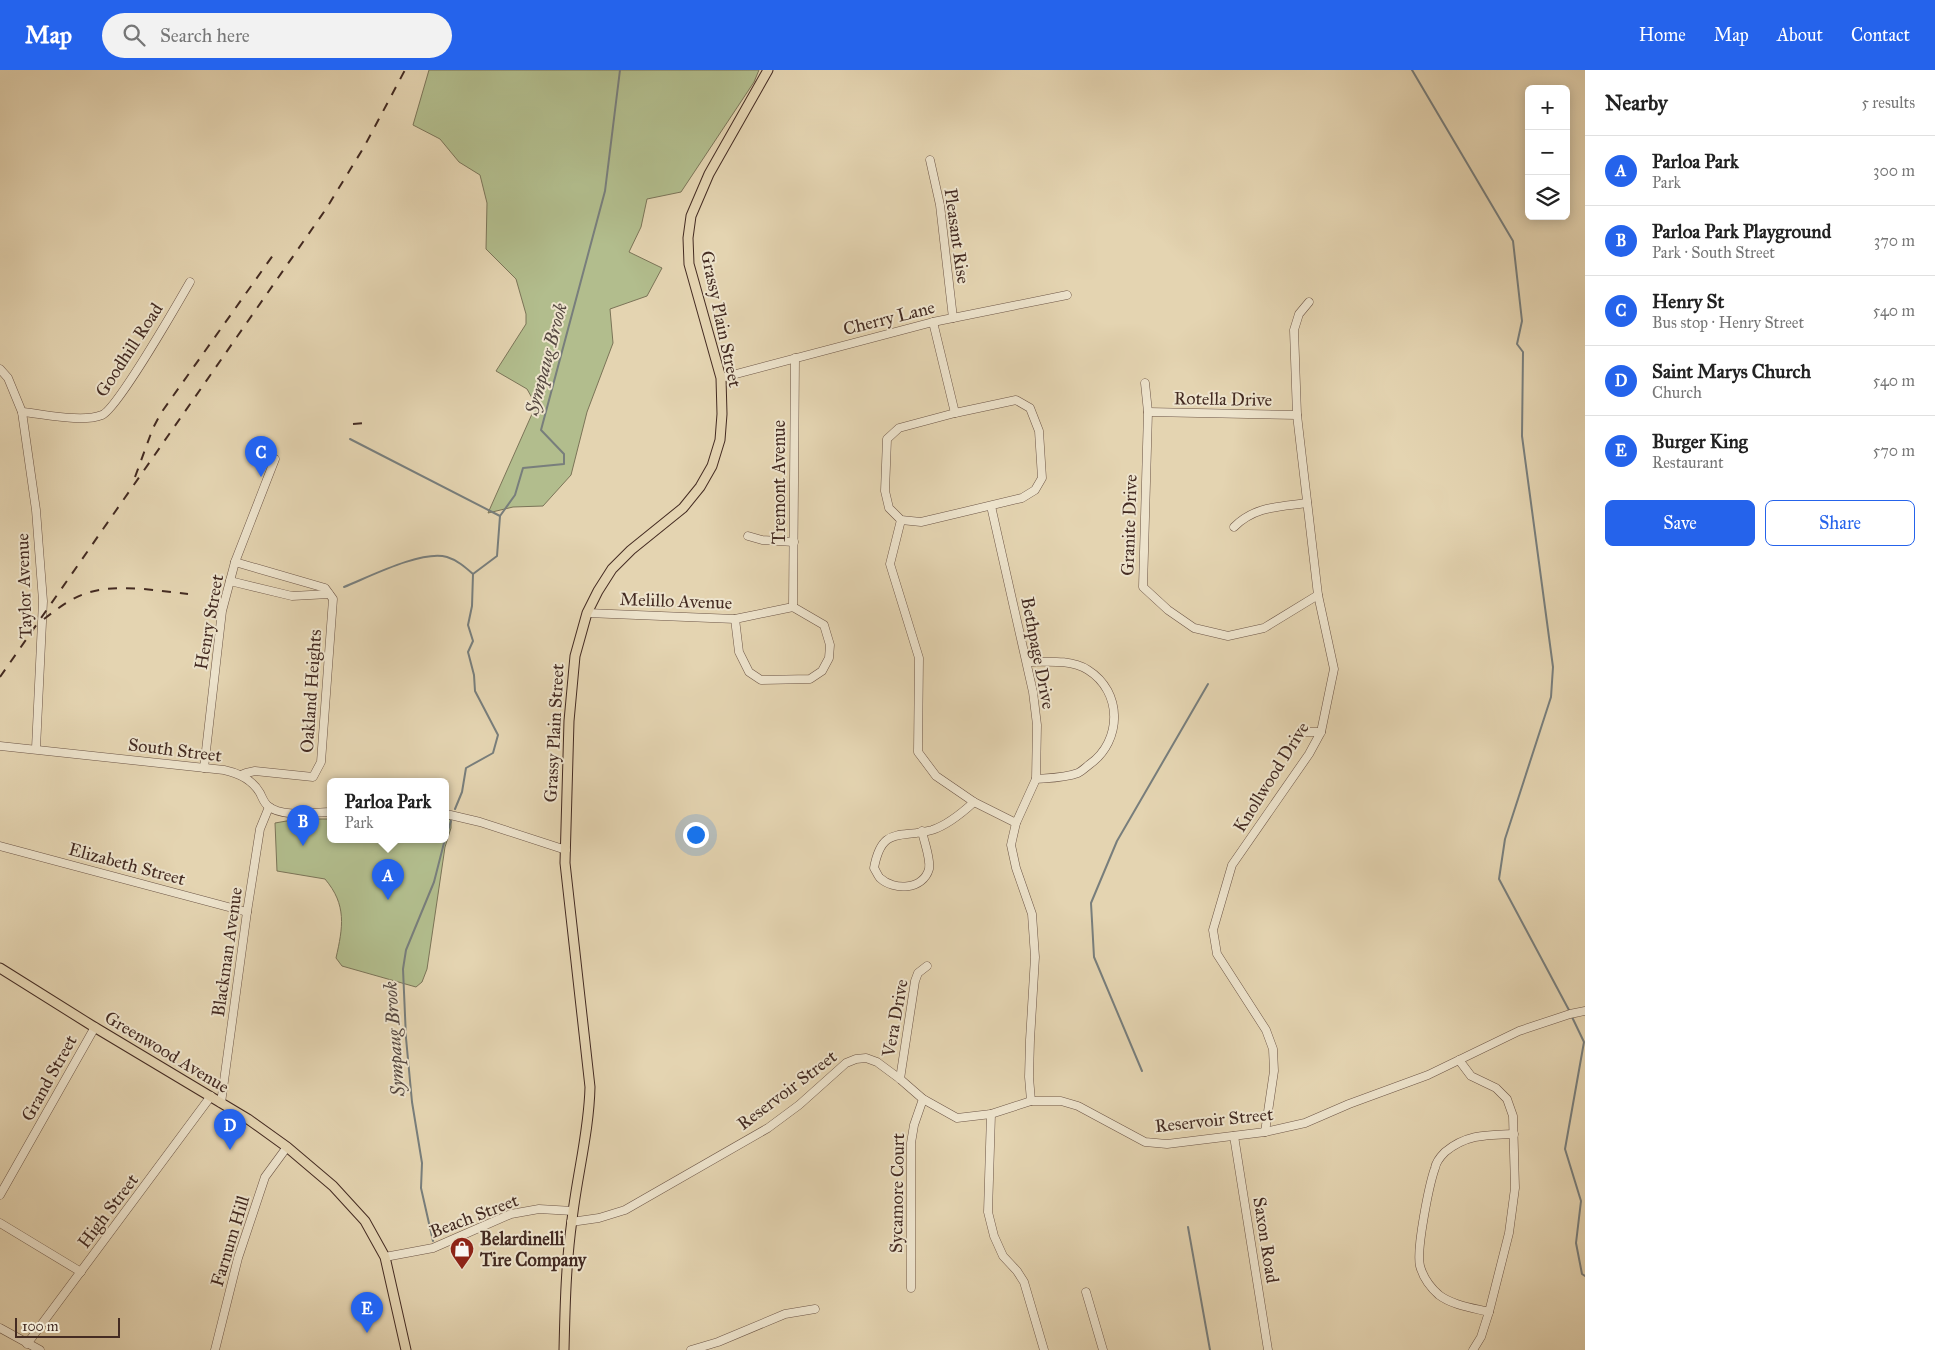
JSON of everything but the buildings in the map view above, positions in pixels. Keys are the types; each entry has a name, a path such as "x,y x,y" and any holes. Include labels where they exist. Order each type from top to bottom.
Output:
{"main road":[{"name":"Grassy Plain Street","path":"564,1350 566,1274 571,1222 587,1126 590,1087 565,863 571,687 574,656 588,613 598,591 612,569 631,550 683,508 700,487 712,466 720,440 722,414 721,378 689,264 688,238 692,216 709,174 768,70"},
{"name":"Greenwood Avenue","path":"0,968 94,1028 221,1102 287,1147 351,1204 365,1221 385,1257 406,1350"}],"street":[{"name":"Pleasant Rise","path":"930,160 940,206 953,318"},
{"name":"Goodhill Road","path":"22,412 91,418 104,414 125,389 190,282"},
{"name":"Cherry Lane","path":"721,378 934,322 1067,295"},
{"name":"Knollwood Drive","path":"1265,1132 1274,1071 1273,1050 1266,1030 1218,954 1213,930 1232,865 1309,754 1321,732 1334,669 1318,595 1297,415 1294,330 1299,314 1309,302"},
{"path":"934,322 955,413"},
{"name":"Tremont Avenue","path":"793,607 795,358"},
{"name":"Taylor Avenue","path":"0,369 8,378 22,412 36,510 43,601 36,748"},
{"name":"Granite Drive","path":"1145,383 1148,412 1143,587 1168,610 1194,628 1228,636 1264,628 1318,595"},
{"path":"1016,400 1030,408 1039,431 1042,478 1035,490 1022,498 991,506 921,522 901,520 889,508 884,491 887,439 899,428 955,413 1016,400"},
{"name":"Rotella Drive","path":"1148,412 1297,415"},
{"name":"Henry Street","path":"204,768 222,611 235,562 275,459"},
{"path":"1234,527 1243,518 1260,510 1307,503"},
{"name":"Bethpage Drive","path":"991,506 1027,662 1037,725 1036,779 1016,823 1011,845 1016,868 1032,914 1035,958 1030,1040 1029,1078 1031,1100"},
{"path":"901,520 890,564 919,658 918,752 936,776 974,802 1016,823"},
{"path":"748,536 762,540 794,542"},
{"path":"235,562 325,588 329,594"},
{"path":"230,581 292,596 329,594"},
{"name":"Oakland Heights","path":"241,775 255,771 313,777 321,762 333,599 329,594"},
{"path":"735,619 739,652 749,672 761,680 810,679 822,671 829,658 830,645 824,625 793,607"},
{"name":"Melillo Avenue","path":"588,613 735,619 793,607"},
{"path":"1027,662 1067,663 1087,669 1107,689 1115,718 1112,738 1101,756 1079,773 1036,779"},
{"path":"1302,732 1321,732"},
{"name":"South Street","path":"0,746 36,748 224,770 241,775 256,786 264,802 269,807"},
{"path":"922,831 929,867 926,875 920,882 910,886 892,885 880,878 874,868 877,855 884,843 892,836 922,831 932,830 957,817 974,802"},
{"path":"269,807 278,811 288,812 327,812"},
{"name":"Blackman Avenue","path":"221,1102 246,912 260,829 269,807"},
{"path":"449,815 480,822 566,850"},
{"name":"Elizabeth Street","path":"0,846 246,912"},
{"name":"Vera Drive","path":"900,1079 915,981 918,973 927,966"},
{"name":"Reservoir Street","path":"571,1222 599,1218 625,1210 755,1136 799,1105 846,1063 856,1059 866,1058 877,1062 922,1099 957,1118 992,1114 1031,1100 1061,1101 1078,1106 1145,1142 1166,1144 1265,1132 1305,1123 1358,1100 1428,1075 1519,1031 1585,1011"},
{"name":"Grand Street","path":"0,1195 94,1028"},
{"path":"1459,1060 1471,1076 1496,1088 1507,1100 1514,1116 1515,1188 1509,1233 1489,1312 1481,1337 1473,1350"},
{"name":"High Street","path":"27,1344 211,1096"},
{"name":"Sycamore Court","path":"911,1288 910,1143 922,1099"},
{"path":"992,1114 988,1212 994,1236 1003,1256 1024,1282 1044,1350"},
{"path":"1489,1312 1452,1302 1439,1295 1427,1281 1420,1266 1420,1244 1435,1166 1443,1154 1458,1143 1475,1136 1514,1134"},
{"name":"Saxon Road","path":"1234,1136 1268,1350"},
{"name":"Farnum Hill","path":"214,1350 238,1258 266,1177 287,1147"},
{"name":"Beach Street","path":"385,1257 433,1248 511,1214 539,1209 573,1210"},
{"path":"0,1223 81,1272"},
{"path":"1086,1292 1103,1350"},
{"path":"691,1350 718,1342 785,1314 815,1309"},
{"path":"0,1328 40,1350"}],"green space":[{"path":"429,70 759,70 754,82 681,192 647,199 641,227 629,252 662,268 647,296 610,309 613,343 587,412 571,475 543,506 513,507 488,513 536,405 527,389 496,371 526,324 526,314 516,279 486,249 487,203 480,175 459,162 440,139 413,125"},
{"path":"298,819 327,819 327,843 446,843 427,969 422,982 416,987 342,966 336,958 341,917 340,907 332,889 325,879 277,871 275,823"},
{"path":"449,819 451,821 449,834"}],"waterway":[{"name":"Sympaug Brook","path":"455,809 462,792 466,768 493,753 498,735 475,691 474,675 468,652 473,641 468,625 472,606 473,574 497,556 500,516 515,495 523,468 564,464 564,454 541,430 605,191 620,70"},
{"path":"1412,70 1513,241 1522,321 1517,344 1523,352 1522,436 1553,667 1551,697 1505,839 1499,879 1570,1012"},
{"path":"350,439 500,516"},
{"path":"344,587 395,566 423,557 447,557 464,566 473,574"},
{"path":"1142,1071 1094,957 1091,903 1117,841 1208,684"},
{"name":"Sympaug Brook","path":"449,827 451,821"},
{"name":"Sympaug Brook","path":"433,1241 421,1188 422,1163 412,1102 406,1038 403,969 406,950 434,882 444,843"},
{"path":"1572,1017 1584,1042 1565,1149 1581,1201 1576,1243 1582,1274 1585,1276"},
{"path":"1188,1227 1210,1350"}],"railway":[{"path":"0,677 326,209 364,147 405,70"},
{"path":"135,477 153,428 161,413 276,251"},
{"path":"353,424 365,423"},
{"path":"44,619 75,598 99,590 124,588 188,594"}],"place":[{"name":"Henry St","path":"261,477"},
{"name":"Parloa Park Playground","path":"303,846"},
{"name":"Parloa Park","path":"388,900"},
{"name":"Saint Marys Church","path":"230,1150"},
{"name":"Belardinelli Tire Company","path":"462,1270"},
{"name":"Burger King","path":"367,1333"}]}
